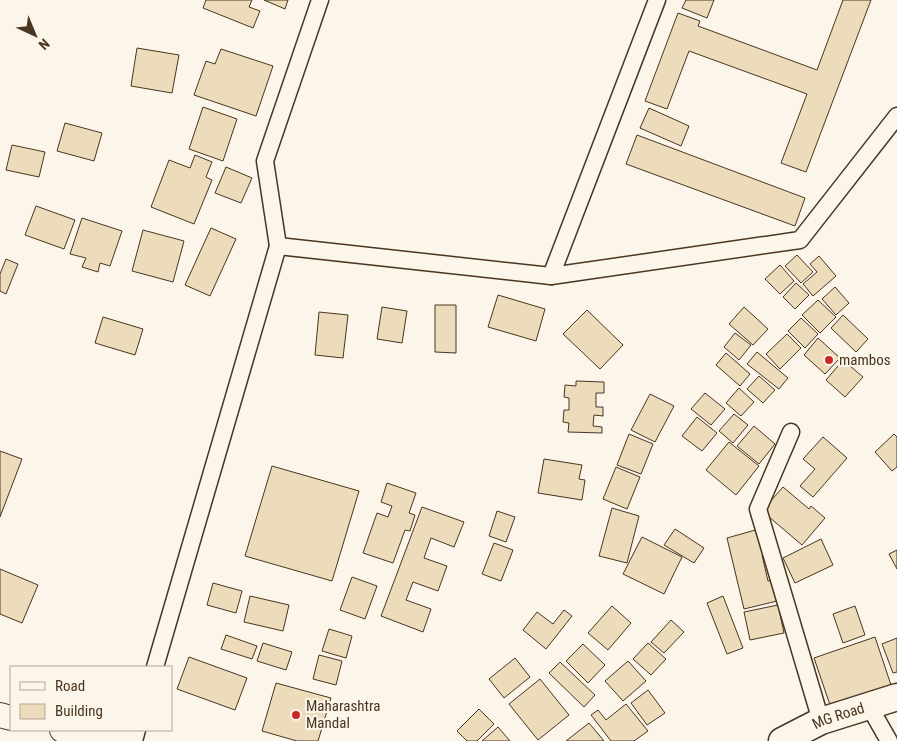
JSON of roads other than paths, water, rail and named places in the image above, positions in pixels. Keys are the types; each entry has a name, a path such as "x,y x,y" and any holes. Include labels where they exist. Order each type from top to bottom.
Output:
{"main road":[{"name":"MG Road","path":"782,741 821,721 897,697"},
{"path":"68,731 125,741"}],"street":[{"path":"155,666 278,246 266,161 320,0"},
{"path":"551,276 658,0"},
{"path":"278,246 551,276 800,240 897,116"},
{"path":"791,432 758,509 821,721"},
{"path":"869,706 889,741"}],"place":[{"name":"mambos","path":"829,360"},
{"name":"Maharashtra Mandal","path":"296,715"}]}
